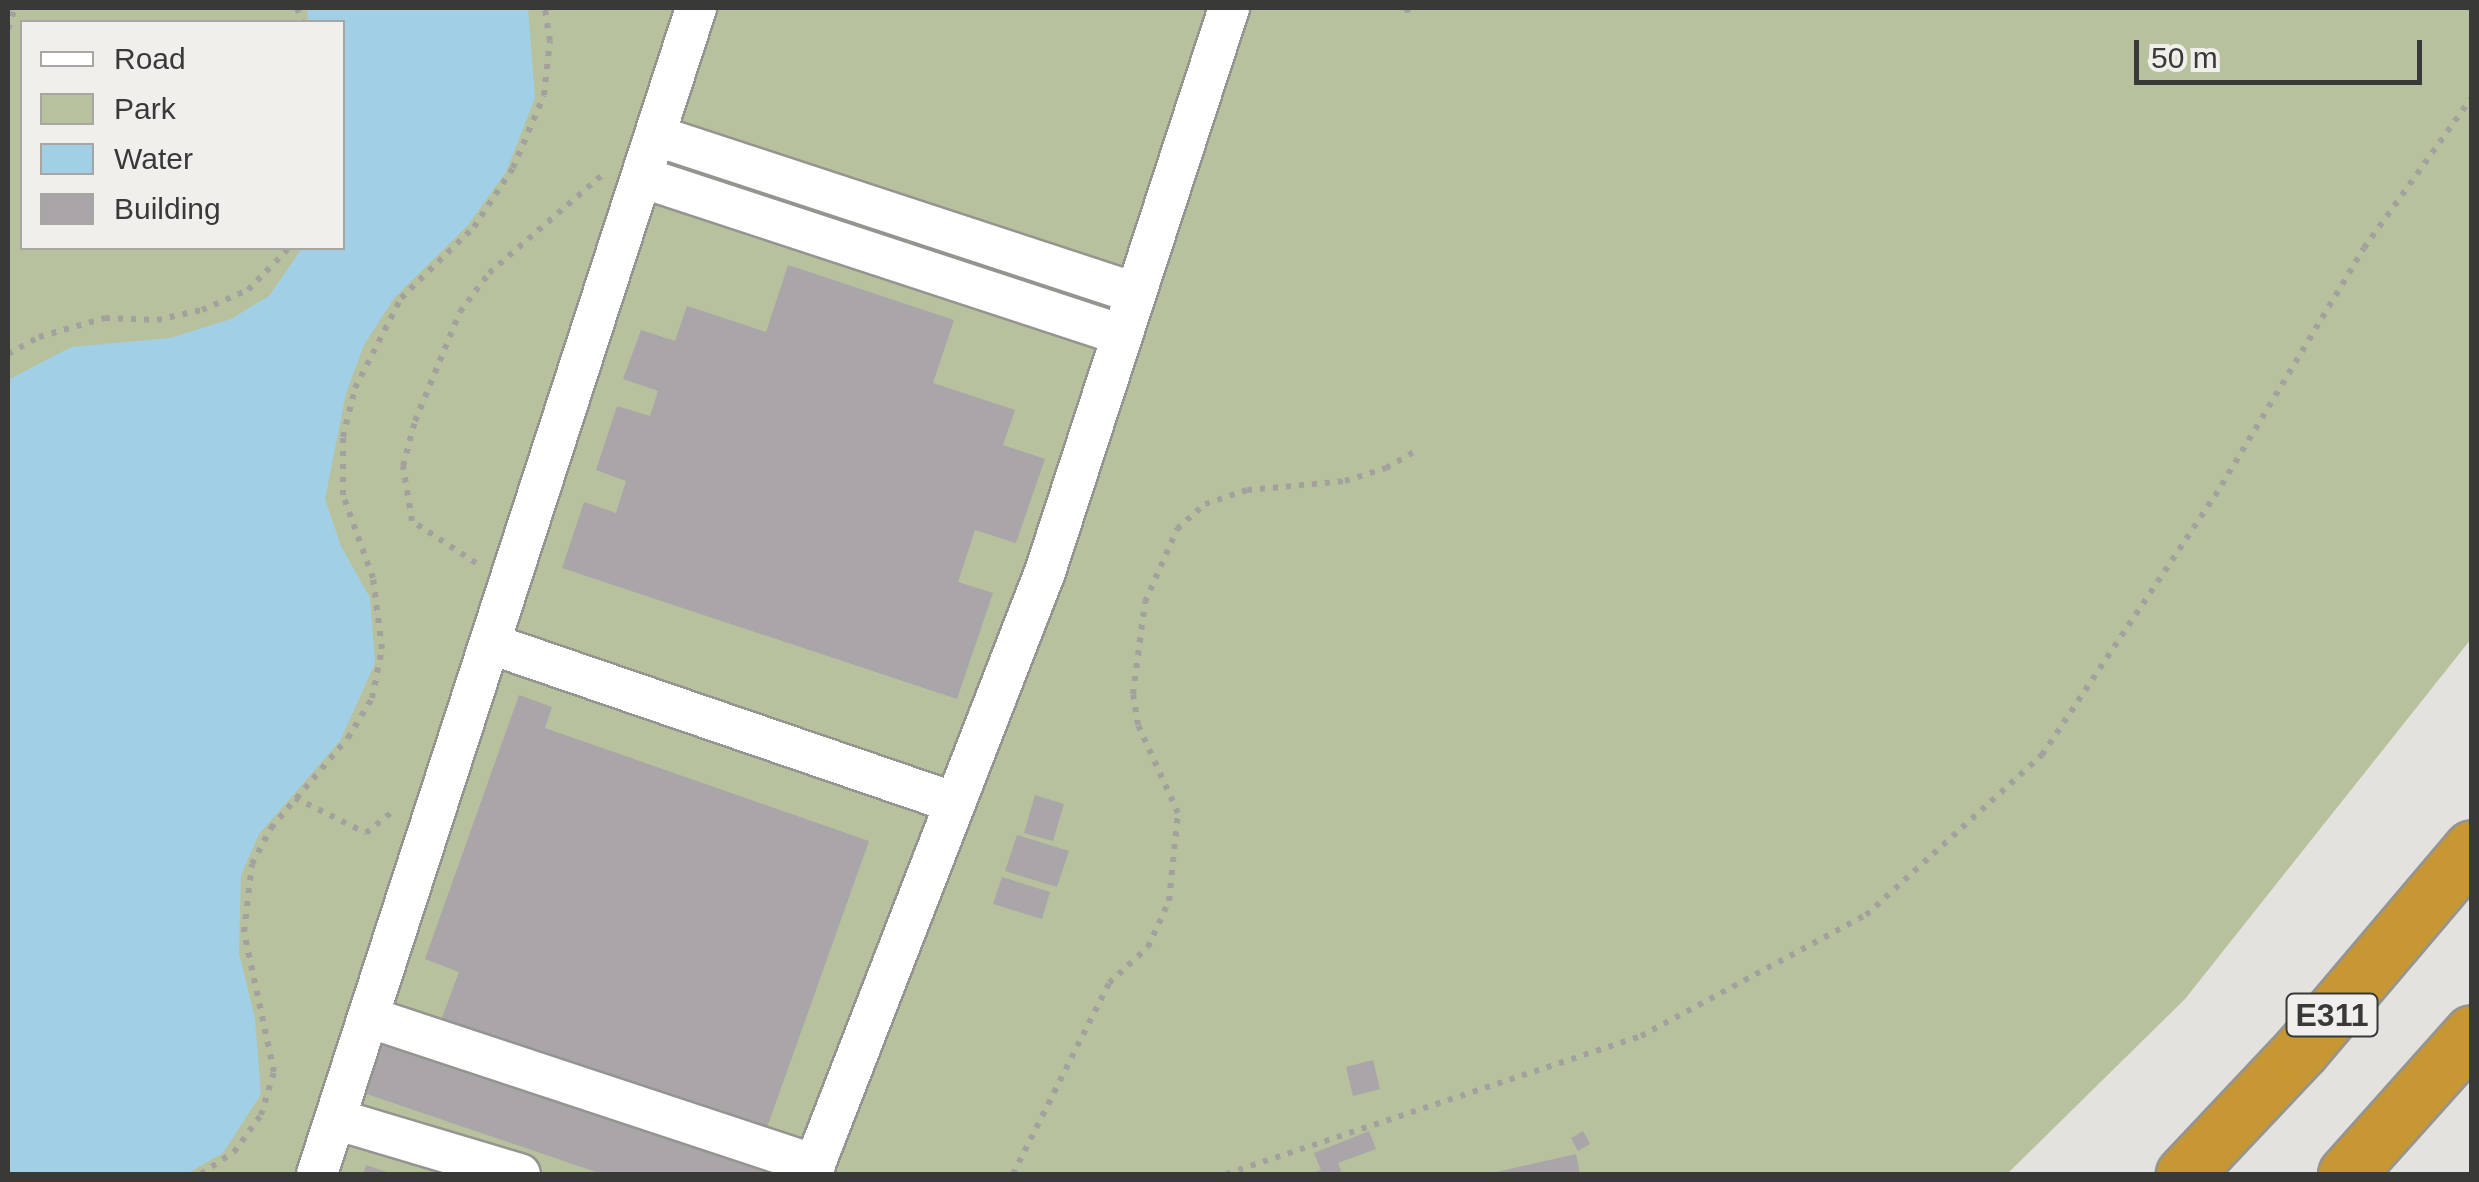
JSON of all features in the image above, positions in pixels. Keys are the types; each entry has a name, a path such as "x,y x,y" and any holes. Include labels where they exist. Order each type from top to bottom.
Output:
{"highway":[{"name":"E311","path":"2184,1174 2300,1051 2472,848"},
{"path":"2346,1174 2472,1032"}],"lane":[{"path":"317,1174 644,178 696,8"},
{"path":"368,1017 813,1170 1045,572 1229,8"},
{"path":"657,136 1135,294"},
{"path":"644,178 1122,335"},
{"path":"490,644 955,804"},
{"path":"335,1119 507,1173"}],"path":[{"path":"8,29 15,8"},
{"path":"201,1174 234,1152 261,1115 274,1072 244,932 252,864 295,798 348,738 372,698 382,648 374,578 343,495 344,437 355,388 401,298 474,228 513,168 544,94 550,41 545,8"},
{"path":"1226,1174 1641,1036 1866,915 2042,756 2215,496 2364,248 2472,97"},
{"path":"472,584 478,566 472,556 427,535 412,521 406,502 403,466 440,357 460,312 489,273 540,224 657,136"},
{"path":"8,354 38,336 105,318 157,320 202,310 248,290 287,250"},
{"path":"1013,1174 1109,983 1148,947 1169,901 1178,813 1138,726 1134,694 1145,602 1177,528 1205,504 1233,495 1345,480 1386,468 1419,449"},
{"path":"295,798 366,832 392,813 398,795"}],"green space":[{"path":"8,8 2471,8 2471,639 2185,999 2007,1174 8,1174"}],"water":[{"path":"307,8 528,8 535,98 506,172 468,225 394,298 364,345 346,393 325,499 341,546 370,598 375,663 340,741 259,834 241,875 239,953 255,1019 261,1094 223,1153 186,1174 8,1174 8,380 71,347 170,338 231,319 269,296 301,250 345,250 345,20 308,20"}],"building":[{"path":"788,265 954,320 933,383 1015,410 1003,445 1045,459 1016,543 975,530 958,582 993,593 957,699 562,568 584,502 616,513 626,481 596,470 617,406 650,416 658,391 623,379 641,330 675,341 687,306 766,332"},
{"path":"519,695 552,707 545,728 869,841 764,1136 440,1023 459,972 425,959"},
{"path":"1035,795 1064,804 1053,841 1024,833"},
{"path":"1017,835 1069,851 1057,887 1005,871"},
{"path":"1002,877 1050,892 1042,919 993,904"},
{"path":"378,1036 773,1170 772,1174 602,1174 358,1091"},
{"path":"1373,1060 1380,1089 1353,1096 1346,1067"},
{"path":"1369,1131 1376,1149 1338,1163 1342,1174 1310,1174 1321,1170 1314,1153"},
{"path":"1583,1131 1590,1144 1578,1151 1571,1138"},
{"path":"1576,1154 1580,1174 1492,1174 1492,1173"},
{"path":"366,1165 393,1174 363,1174"}]}
